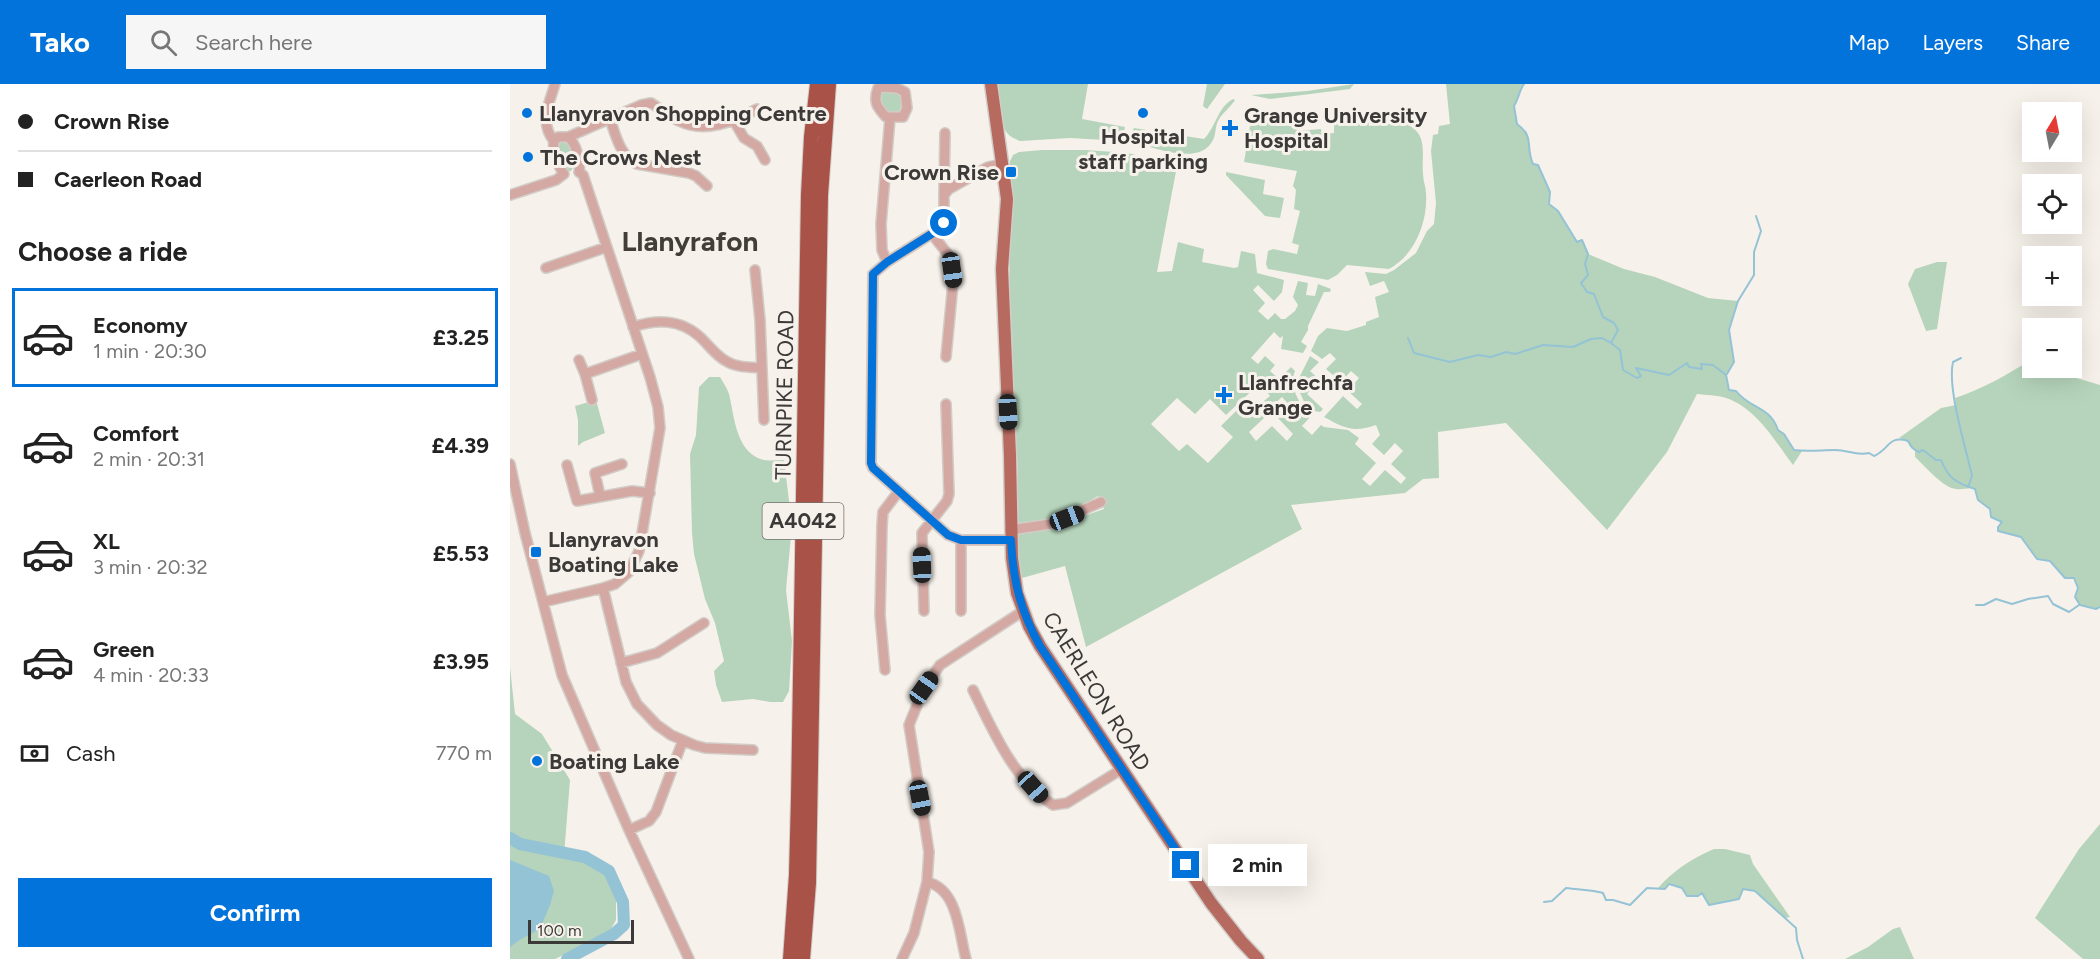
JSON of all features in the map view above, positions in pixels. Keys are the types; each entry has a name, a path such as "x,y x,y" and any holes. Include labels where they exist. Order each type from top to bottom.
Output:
{"highway":[{"name":"TURNPIKE ROAD","path":"790,959 798,798 808,195 817,84"},
{"name":"TURNPIKE ROAD","path":"803,959 809,883 821,195 829,84"}],"main road":[{"name":"CAERLEON ROAD","path":"991,84 1007,199 1002,269 1011,535 1014,580 1023,611 1040,646 1211,903 1240,941 1258,959"}],"street":[{"path":"555,84 546,113 546,125 555,141"},
{"path":"564,174 560,169 553,145 558,137 568,136 651,103 687,124 712,125 734,121 757,109"},
{"path":"610,118 623,153 632,162 638,165 689,173 707,186"},
{"path":"887,262 882,250 881,224 890,118"},
{"path":"734,121 744,138 757,146 765,160"},
{"path":"945,134 944,223 941,228 887,262 873,274 871,463 873,468 948,535 961,540 1011,535 1051,524 1101,502"},
{"path":"543,602 603,588 624,578 635,562 650,493 660,419 642,354 583,175 579,171 574,144 568,136"},
{"path":"944,195 949,189 988,167 1002,164"},
{"path":"510,195 556,180 564,174 573,175 579,171"},
{"path":"932,234 950,257 953,283 946,357"},
{"path":"546,268 606,247"},
{"path":"763,420 756,275 767,279"},
{"path":"633,327 659,321 672,322 698,335 726,361 743,367 762,368"},
{"path":"585,374 642,354"},
{"path":"579,360 592,400"},
{"path":"924,611 922,533 947,501 949,494 946,404"},
{"path":"510,464 562,675 629,830 689,959"},
{"path":"600,496 595,473 622,464"},
{"path":"567,465 577,501 632,491 650,493"},
{"path":"885,670 880,615 883,512 899,491"},
{"path":"961,540 961,611"},
{"path":"603,588 626,682 637,704 657,725 683,741 705,748 753,750"},
{"path":"902,959 914,933 927,882 929,852 909,725 924,688 940,665 1023,611"},
{"path":"621,663 657,653 704,623"},
{"path":"973,690 995,735 1023,777 1042,798 1053,805 1068,803 1122,769"},
{"path":"981,707 992,701"},
{"path":"629,830 649,821 656,812 683,741"},
{"path":"927,882 935,883 951,900 966,959"}],"green space":[{"path":"998,84 1088,84 1082,119 1125,127 1122,141 1070,138 1020,141 1010,136 1005,129 1000,109"},
{"path":"1207,84 1225,84 1207,109 1203,106"},
{"path":"1354,84 1350,89 1270,99 1251,95 1307,91"},
{"path":"1446,84 1524,84 1514,106 1517,124 1526,133 1533,164 1538,165 1550,192 1549,204 1558,211 1577,241 1582,240 1588,254 1708,298 1738,301 1729,330 1734,362 1726,375 1729,390 1736,391 1741,397 1770,416 1794,450 1802,451 1793,465 1764,426 1747,409 1726,398 1697,394 1667,452 1607,530 1506,423 1438,432 1439,478 1423,479 1405,493 1291,505 1302,529 1086,647 1065,566 1022,578 1017,571 1014,532 1061,524 1104,509 1098,496 1072,513 1017,524 1018,474 1009,310 1010,161 1013,155 1019,152 1042,150 1086,150 1128,153 1177,166 1157,272 1172,271 1178,242 1204,249 1202,262 1234,268 1238,267 1241,251 1255,254 1257,273 1284,280 1282,292 1274,301 1258,285 1253,290 1265,303 1258,311 1268,320 1275,313 1281,319 1285,319 1295,311 1298,305 1293,297 1298,281 1308,283 1306,295 1315,296 1318,284 1331,289 1330,292 1324,292 1301,342 1307,346 1303,353 1281,349 1283,336 1280,338 1274,332 1251,358 1258,364 1265,356 1275,365 1270,371 1279,379 1291,367 1295,371 1294,389 1299,401 1311,416 1302,426 1312,435 1321,425 1348,430 1359,438 1355,444 1376,463 1362,479 1370,486 1385,470 1401,484 1406,478 1391,464 1403,451 1395,443 1384,455 1372,444 1380,435 1376,425 1355,429 1337,424 1324,417 1343,396 1357,409 1362,404 1348,391 1359,378 1351,371 1341,382 1326,369 1336,359 1330,353 1322,359 1311,351 1318,336 1327,328 1347,331 1366,325 1366,322 1379,317 1375,297 1389,292 1384,281 1370,286 1365,272 1386,274 1394,270 1416,253 1427,231 1434,224 1436,203 1431,151 1433,135 1438,134 1439,126 1450,124","holes":["1267,382 1264,388 1270,396 1264,401 1271,407 1282,397 1290,406 1278,418 1293,434 1287,441 1272,426 1256,441 1249,432 1264,418 1247,400 1221,426 1233,437 1208,463 1187,444 1179,451 1151,424 1177,398 1195,414 1210,399 1226,415 1259,384"]},
{"path":"882,91 899,91 902,102 898,113 885,112 878,100"},
{"path":"1233,99 1235,100 1233,103 1218,121 1213,140 1207,148 1198,152 1176,153 1131,142 1134,128 1204,139 1223,107"},
{"path":"1253,109 1300,117 1297,131 1321,129 1322,134 1334,133 1334,125 1330,123 1368,119 1369,126 1390,124 1390,115 1407,120 1408,125 1419,134 1423,147 1426,204 1418,237 1398,263 1389,269 1347,265 1328,280 1268,269 1266,264 1268,251 1273,249 1297,254 1299,245 1292,243 1300,211 1294,209 1296,190 1293,186 1297,171 1244,162"},
{"path":"558,140 569,140 576,163 571,171 567,171 562,166"},
{"path":"1226,172 1265,180 1263,194 1284,198 1280,218 1265,216 1226,175"},
{"path":"1937,262 1947,262 1937,329 1926,331 1908,284 1915,269"},
{"path":"1310,356 1319,362 1310,371 1320,380 1307,394 1323,409 1311,414 1296,384"},
{"path":"2022,365 2022,378 2077,378 2100,385 2100,607 2096,609 2080,605 2075,597 2078,588 2074,578 2065,578 2050,561 2037,559 2021,537 1998,531 2002,522 1991,517 1990,509 1978,500 1975,489 1956,489 1946,485 1915,457 1915,451 1908,441 1899,438 1941,408 1956,405 1955,398 1993,382"},
{"path":"709,377 720,377 726,387 740,437 749,452 762,460 784,460 792,525 786,590 792,641 789,691 783,702 753,699 722,702 716,685 714,671 724,661 694,554 690,454 696,435 699,387"},
{"path":"596,400 605,433 578,446 578,420 575,406"},
{"path":"510,667 515,714 542,734 570,780 564,855 586,860 606,872 616,898 616,920 609,933 555,959 510,959"},
{"path":"2100,824 2100,959 2083,959 2035,918 2079,849"},
{"path":"1714,849 1725,849 1750,855 1753,864 1790,917 1785,918 1755,891 1743,890 1739,899 1709,905 1702,893 1698,896 1687,896 1682,888 1669,884 1665,889 1658,888 1683,866"},
{"path":"1900,927 1914,959 1845,959 1868,947 1893,929"}],"water":[{"path":"510,860 549,876 554,891 540,929 510,947"}],"waterway":[{"path":"1524,84 1514,106 1517,124 1526,133 1533,164 1538,165 1550,192 1549,204 1558,211 1577,242 1582,240 1588,254 1585,264 1588,275 1581,283 1587,292 1594,294 1603,317 1614,323 1618,330 1611,343 1620,350 1623,370 1637,378 1641,376 1636,368 1669,375 1687,363 1689,367 1702,369 1701,364 1713,365 1726,375 1729,390 1736,391 1741,397 1770,416 1794,450 1840,450 1860,454 1869,453 1874,456 1893,441 1908,441 1917,451 1923,450 1936,460 1941,460 1954,479 1975,489 1978,500 1990,509 1991,517 2002,522 1998,531 2021,537 2037,559 2050,561 2065,578 2074,578 2078,588 2075,597 2080,605 2096,609 2100,607"},
{"path":"1727,374 1734,362 1729,330 1738,301 1754,275 1754,252 1761,231 1756,216"},
{"path":"1408,338 1414,353 1450,362 1478,355 1491,357 1506,352 1515,354 1543,345 1573,347 1591,339 1602,338 1611,343"},
{"path":"1961,358 1953,362 1952,374 1958,419 1972,476 1968,487"},
{"path":"1976,605 1984,605 1996,599 2012,604 2048,596 2053,604 2069,612 2079,605"},
{"path":"510,838 520,844 585,857 609,871 623,902 624,925 614,934 567,959"},
{"path":"1544,902 1552,901 1566,888 1603,893 1606,900 1630,905 1647,888 1665,889 1669,884 1682,888 1687,896 1698,896 1702,893 1709,905 1739,899 1743,889 1755,891 1796,928 1803,959"}],"place":[{"name":"Llanyravon Shopping Centre","path":"527,113"},
{"name":"Hospital staff parking","path":"1143,113"},
{"name":"Grange University Hospital","path":"1230,128"},
{"name":"The Crows Nest","path":"528,157"},
{"name":"Crown Rise","path":"1011,172"},
{"name":"Llanfrechfa Grange","path":"1224,395"},
{"name":"Llanyravon Boating Lake","path":"536,552"},
{"name":"Boating Lake","path":"537,761"}],"district":[{"name":"Llanyrafon","path":"690,241"}],"route":[{"path":"944,223 941,228 887,262 873,274 871,463 873,468 948,535 958,540 1011,540 1014,580 1029,626 1186,865"}]}
